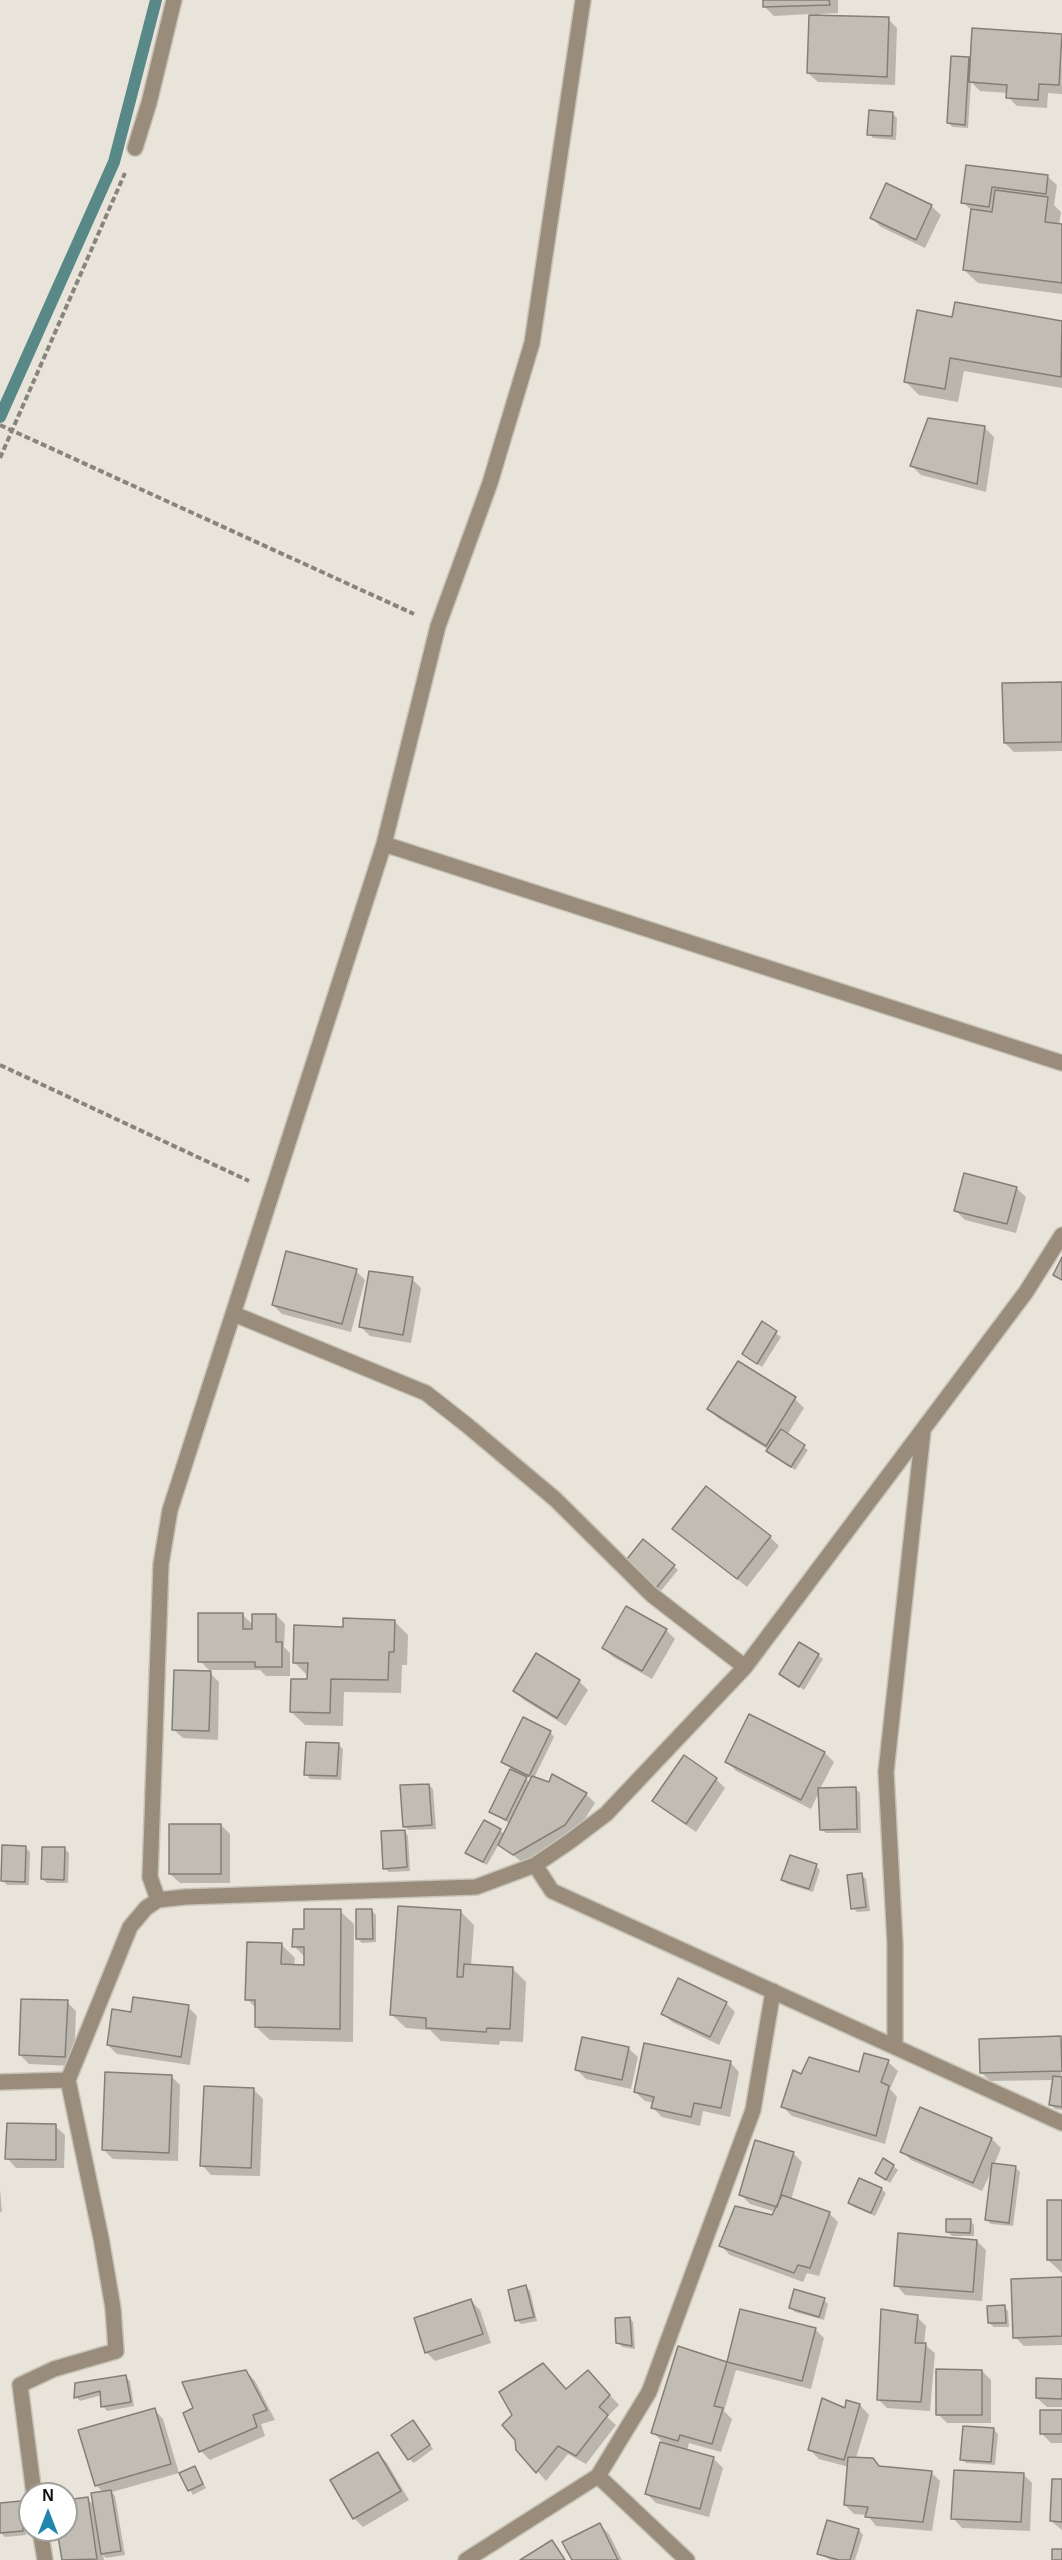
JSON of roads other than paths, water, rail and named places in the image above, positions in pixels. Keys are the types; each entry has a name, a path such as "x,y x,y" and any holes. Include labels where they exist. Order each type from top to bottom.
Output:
{"street":[{"path":"135,148 149,104 174,0"},
{"path":"158,1900 150,1877 161,1564 170,1510 384,844 438,626 490,483 532,343 583,0"},
{"path":"384,844 1062,1063"},
{"path":"32,2482 20,2385 54,2369 116,2351 113,2308 101,2238 68,2080 130,1927 146,1908 158,1900 185,1897 476,1887 535,1865 606,1814 745,1667 1026,1292 1062,1235"},
{"path":"234,1314 426,1393 555,1499 652,1595 745,1667"},
{"path":"895,2045 895,1944 886,1772 923,1431"},
{"path":"535,1865 552,1891 895,2045 1062,2123"},
{"path":"466,2560 598,2476 649,2391 750,2120 773,1991"},
{"path":"0,2082 68,2080"},
{"path":"598,2476 687,2560"},
{"path":"42,2542 45,2560"}],"waterway":[{"path":"0,417 114,162 156,0"}]}
